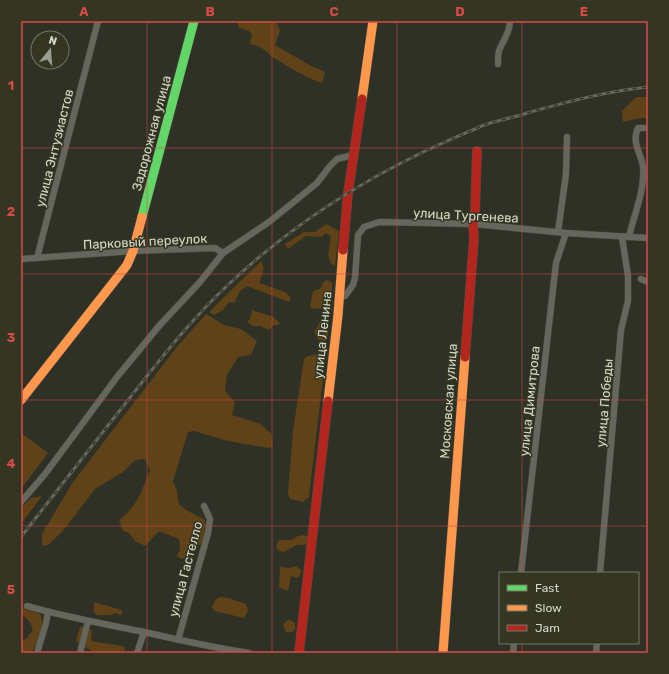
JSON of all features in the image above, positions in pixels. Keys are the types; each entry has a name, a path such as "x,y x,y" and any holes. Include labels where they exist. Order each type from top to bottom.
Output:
{"street":[{"name":"улица Энтузиастов","path":"37,258 98,21"},
{"name":"Задорожная улица","path":"21,400 127,265 133,251 194,21"},
{"name":"улица Ленина","path":"299,653 339,298 348,193 372,21"},
{"path":"498,64 499,52 506,38 510,21"},
{"path":"629,237 645,177 637,151 636,133 638,128 648,128"},
{"path":"558,232 566,174 567,137"},
{"name":"Московская улица","path":"443,653 474,238 473,224 476,213 477,151"},
{"name":"Парковый переулок","path":"21,259 133,251 215,248 223,253 269,222 317,183 337,159 353,155"},
{"name":"улица Тургенева","path":"339,298 345,296 354,285 358,235 364,227 379,222 473,224 566,233 648,238"},
{"name":"улица Димитрова","path":"521,572 556,263 566,233"},
{"name":"улица Победы","path":"600,572 621,330 628,301 628,276 622,237"},
{"path":"21,502 45,474 150,337 200,282 223,253"},
{"path":"640,279 648,282"},
{"name":"улица Гастелло","path":"178,640 208,533 210,519 204,506"},
{"path":"27,606 88,621 226,650 249,653"},
{"path":"37,653 48,612"},
{"path":"80,653 88,621"},
{"path":"137,653 144,632"}],"shaded area":[{"path":"237,21 272,21 277,24 280,30 275,45 311,66 325,72 322,83 292,69 261,48 250,44 252,35 249,31 239,28"},
{"path":"636,97 648,97 648,118 640,118 623,122 622,111"},
{"path":"326,224 339,231 335,266 331,264 328,255 331,236 325,233 322,237 306,236 289,248 286,247 285,244 304,232 315,232"},
{"path":"261,261 263,269 259,283 285,292 291,298 289,302 247,286 240,291 234,303 229,302 223,310 214,315 210,313 211,310"},
{"path":"328,280 332,283 331,304 329,309 311,308 310,306 313,291 320,289 324,281"},
{"path":"252,310 274,317 280,323 278,325 273,325 269,330 260,326 252,326 247,321 250,319"},
{"path":"206,314 224,325 241,329 257,341 251,355 238,357 227,375 225,391 235,402 232,415 261,424 271,434 273,447 268,448 228,441 194,431 188,432 173,481 177,491 179,504 188,511 205,520 204,537 200,545 191,545 188,556 181,559 177,556 180,549 179,539 159,531 145,546 135,541 129,533 123,531 119,520 135,504 150,470 145,459 135,460 123,472 95,489 63,531 48,545 42,546 42,534 73,482 176,348"},
{"path":"325,319 328,323 328,335 326,341 318,340 314,332 321,320"},
{"path":"318,354 323,358 320,374 323,378 309,497 303,502 290,499 288,493 293,431 304,359 308,356"},
{"path":"21,433 48,453 21,489"},
{"path":"42,496 21,524 21,508 31,498"},
{"path":"304,535 308,537 308,542 304,545 297,545 284,552 278,550 276,546 279,540 291,540 298,536"},
{"path":"296,566 301,570 300,576 297,578 291,576 288,591 279,587 280,567 290,568"},
{"path":"220,597 246,604 248,611 244,618 214,611 212,607 216,599"},
{"path":"94,602 121,610 123,612 121,615 115,613 111,615 96,615 94,612"},
{"path":"21,608 40,614 42,619 40,634 32,653 21,653 21,642 27,638 33,630 30,622 21,613"},
{"path":"289,619 295,623 295,629 292,632 286,632 283,624"},
{"path":"80,627 92,630 91,641 123,646 125,649 123,653 95,653 76,641"}],"railway":[{"path":"21,537 150,372 188,326 254,261 306,221 332,203 389,170 447,141 484,125 587,97 648,87"}],"traffic: fast":[{"path":"142,217 194,21"}],"traffic: slow":[{"path":"362,99 373,21"},
{"path":"21,400 127,265 133,251 142,217"},
{"path":"328,401 338,315 343,250"},
{"path":"443,653 465,357"}],"traffic: jam":[{"path":"343,250 348,193 362,99"},
{"path":"465,357 474,238 473,224 475,213 477,151"},
{"path":"299,653 328,401"}]}
